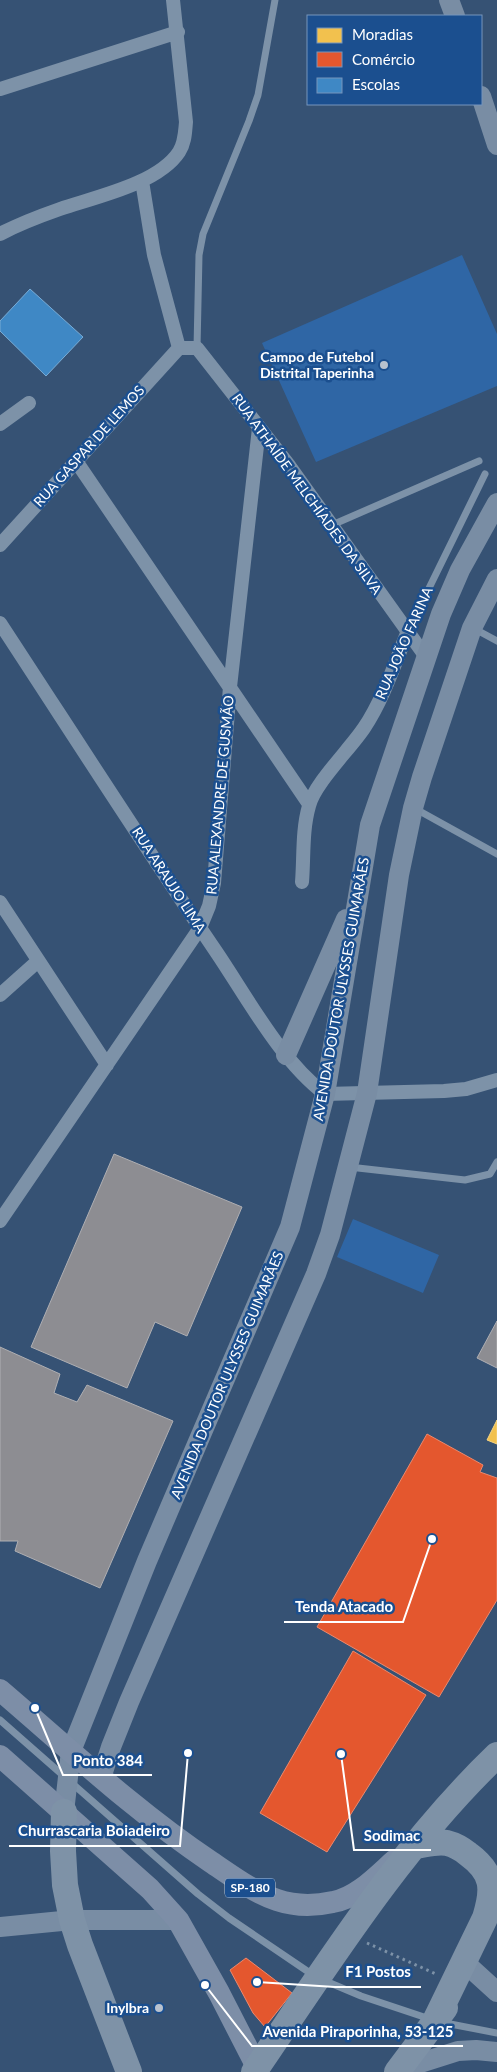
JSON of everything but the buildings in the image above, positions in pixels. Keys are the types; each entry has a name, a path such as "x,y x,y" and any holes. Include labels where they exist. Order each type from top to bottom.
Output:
{"highway":[{"path":"257,2070 376,1895 413,1846 462,1789 497,1755"},
{"path":"64,1812 62,1851 65,1885 72,1920 129,2072"},
{"path":"398,2071 435,2021 464,1971 490,1903 491,1888 488,1874 478,1861 454,1846 440,1843 413,1846"},
{"path":"464,1971 497,1934"}],"main road":[{"path":"450,0 455,15"},
{"path":"482,99 497,145"},
{"name":"AVENIDA DOUTOR ULYSSES GUIMARÃES","path":"64,1812 71,1751 147,1562 290,1227 325,1094 370,825 441,614 460,570 497,503"},
{"path":"102,1778 111,1747 132,1692 316,1274 330,1234 367,1093 399,875 414,808 422,777 472,628 497,579"},
{"path":"286,1055 358,892"},
{"name":"SP-180","path":"0,1690 102,1778 186,1845 254,1891 277,1900 314,1905 335,1902 358,1891 413,1846"},
{"path":"0,1756 150,1889 178,1920 219,1993 257,2070"},
{"path":"0,1927 72,1920 178,1920"},
{"path":"464,1971 497,1992"},
{"path":"398,2071 458,2051 497,2052"}],"street":[{"path":"0,234 58,210 142,181 168,163 179,152 185,137 186,122 178,32 173,0"},
{"path":"0,89 178,32"},
{"path":"142,181 154,255 179,348 197,348"},
{"name":"RUA GASPAR DE LEMOS","path":"0,545 179,348"},
{"name":"RUA ATHAÍDE MELCHÍADES DA SILVA","path":"197,348 332,525 426,657"},
{"path":"0,424 29,404"},
{"name":"RUA ALEXANDRE DE GUSMÃO","path":"0,1221 200,928 209,906 214,883 230,687 259,428"},
{"path":"76,461 309,804 302,882"},
{"name":"RUA ARAUJO LIMA","path":"0,623 200,928 286,1055 310,1082 325,1094"},
{"name":"RUA JOÃO FARINA","path":"309,804 326,776 365,726 390,677 408,631"},
{"path":"0,902 108,1065"},
{"path":"0,995 38,961"},
{"path":"325,1094 458,1090 485,1085 497,1080"}],"lane":[{"path":"197,348 198,255 203,234 258,95 275,0"},
{"path":"332,525 479,461"},
{"name":"RUA JOÃO FARINA","path":"408,631 484,474"},
{"path":"472,628 497,641"},
{"path":"414,808 497,854"},
{"path":"348,1167 465,1180 490,1174 497,1162"},
{"path":"0,1720 198,1894 229,1918 319,1979 361,1996 435,2021 497,2033"}],"path":[{"path":"363,1941 464,1971"}],"shaded area":[{"name":"Campo de Futebol Distrital Taperinha","path":"462,255 497,334 497,386 316,462 262,343"},
{"path":"353,1219 439,1255 423,1293 337,1257"}],"place":[{"name":"Campo de Futebol Distrital Taperinha","path":"384,365"},
{"name":"Tenda Atacado","path":"432,1539"},
{"name":"Ponto 384","path":"35,1708"},
{"name":"Churrascaria Boiadeiro","path":"188,1753"},
{"name":"Sodimac","path":"341,1754"},
{"name":"F1 Postos","path":"257,1982"},
{"name":"Avenida Piraporinha, 53-125","path":"205,1985"},
{"name":"Inylbra","path":"159,2008"}]}
